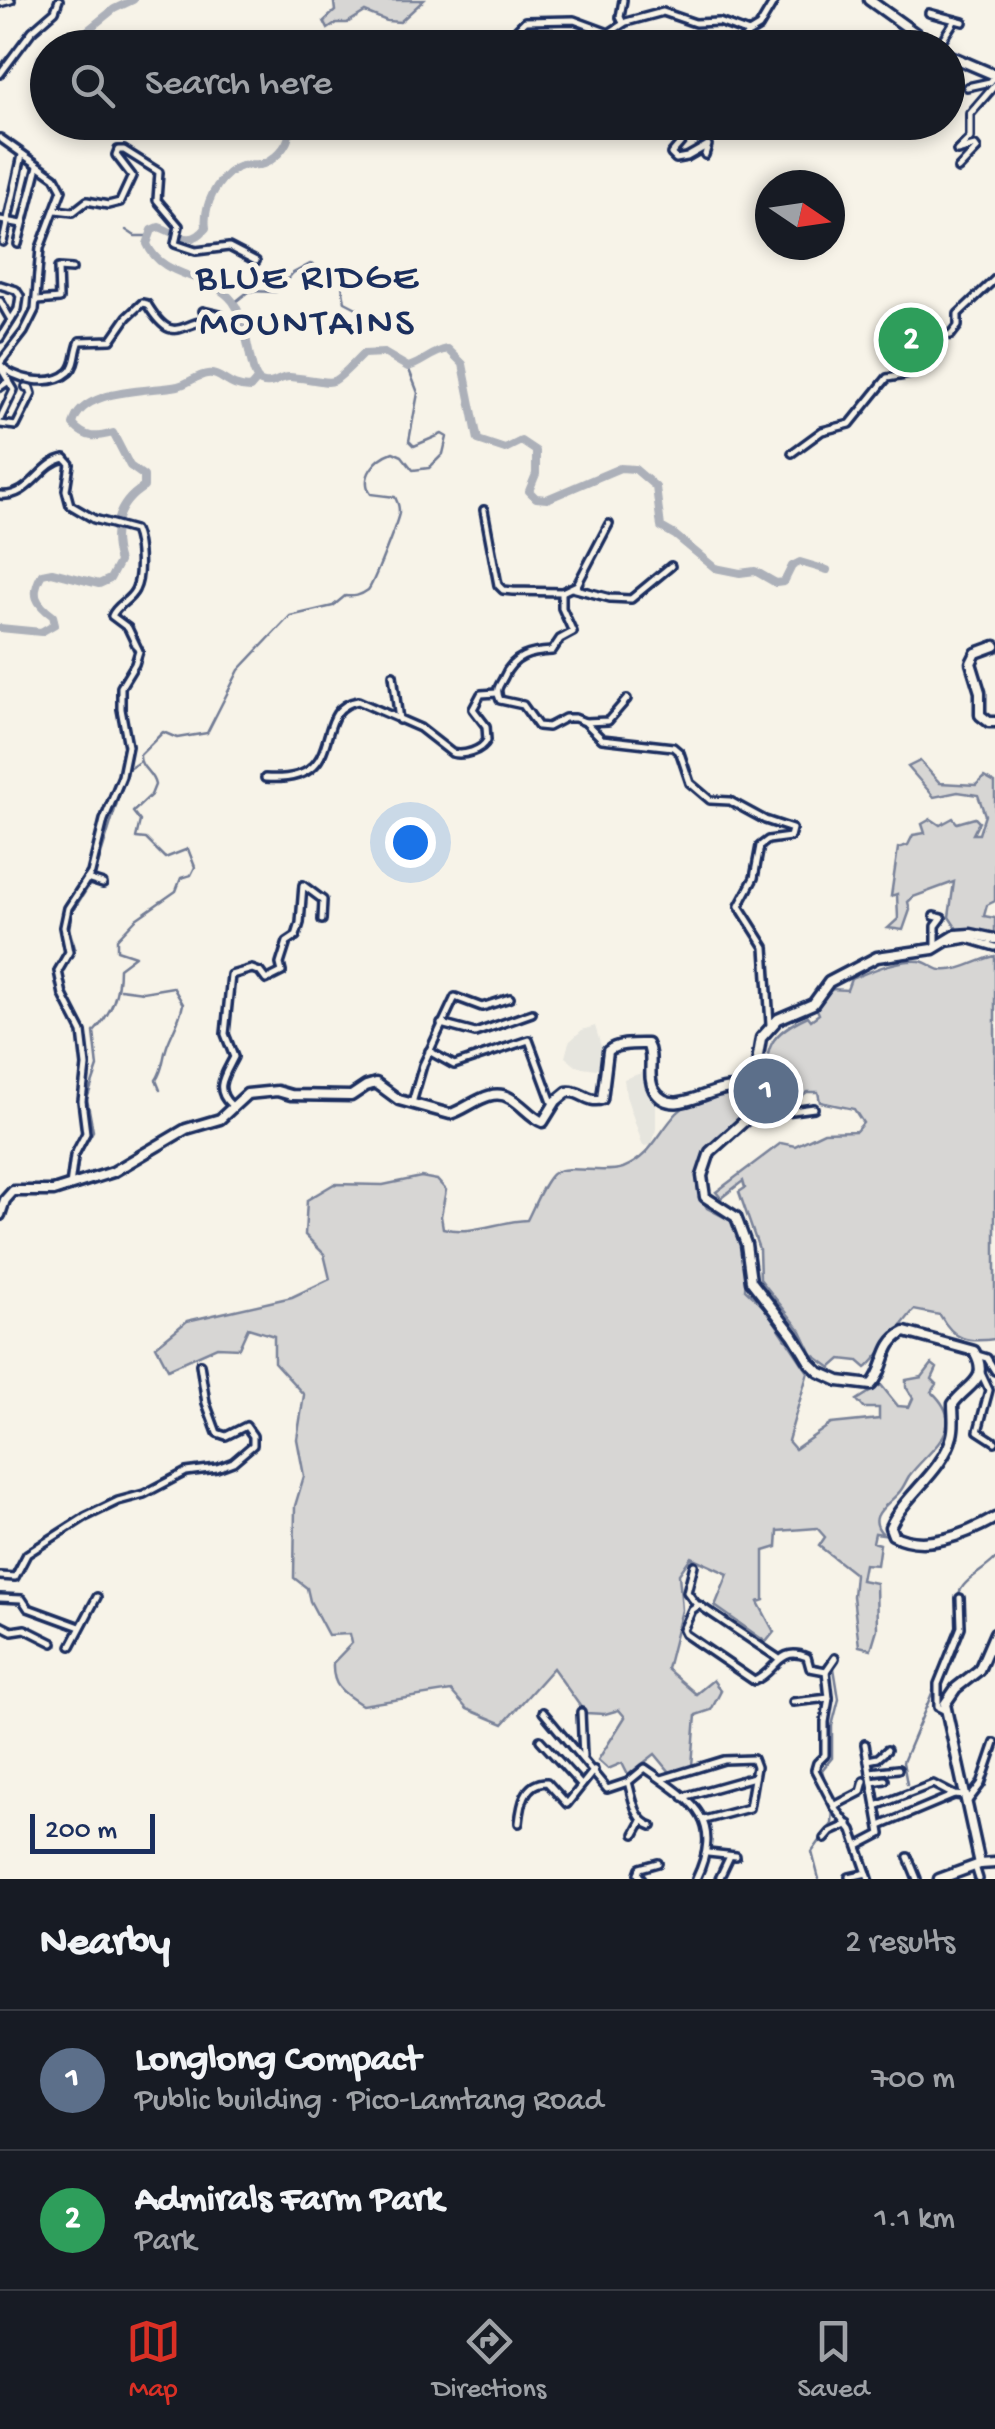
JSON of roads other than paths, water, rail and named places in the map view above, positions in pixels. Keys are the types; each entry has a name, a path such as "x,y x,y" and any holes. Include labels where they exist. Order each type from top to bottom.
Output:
{"main road":[{"path":"870,0 911,30"},
{"path":"965,63 995,76"},
{"path":"995,646 976,654 971,663 980,692 980,715 995,722"},
{"path":"995,939 964,934 939,946 866,961 829,982 810,1006 770,1024 759,1047 761,1104 710,1152 702,1190 710,1202 736,1218 746,1244 752,1280 818,1372 839,1381 871,1385 892,1340 904,1332 947,1342 977,1355 980,1371 974,1385 953,1404 954,1432 944,1458 925,1477 890,1527 900,1539 928,1540 968,1532 995,1518"},
{"path":"0,1215 5,1200 16,1190 47,1192 113,1172 186,1130 220,1118 246,1094 352,1096 374,1083 399,1100 453,1114 482,1098 503,1095 543,1122 561,1095 572,1091 591,1100 602,1099 608,1050 637,1044 647,1044 650,1049 653,1086 664,1099 684,1102 723,1089 760,1089"},
{"path":"978,1865 946,1711 948,1696 979,1670 995,1632"},
{"path":"939,1879 995,1863"}],"street":[{"path":"0,3 11,0"},
{"path":"33,30 58,8 59,0"},
{"path":"623,0 623,23"},
{"path":"754,30 775,0"},
{"path":"658,2 663,12"},
{"path":"613,30 623,23 663,12 694,23 715,21 743,30"},
{"path":"929,13 963,22"},
{"path":"516,30 525,21 574,20 604,30"},
{"path":"948,30 955,20"},
{"path":"0,74 30,34"},
{"path":"0,63 9,65"},
{"path":"966,87 990,82 995,76"},
{"path":"958,169 978,149 975,146 957,151 970,138 969,116 995,88"},
{"path":"0,138 62,186 40,248 37,301 24,332 0,365"},
{"path":"683,140 671,154 674,158 684,158 708,144 704,155"},
{"path":"56,210 73,212 87,201 108,205 120,202 132,176 116,155 118,150 124,150 158,169 157,200 162,210 178,223 175,244 203,252 228,247 256,261"},
{"path":"3,242 4,220 22,155"},
{"path":"18,244 38,166"},
{"path":"4,220 22,224"},
{"path":"37,301 58,299 58,268 72,269"},
{"path":"792,453 822,431 853,421 861,406 887,378 912,374 920,340 951,334 958,326 960,312 995,279"},
{"path":"0,285 16,290 20,296 12,322 0,338"},
{"path":"0,301 12,322"},
{"path":"0,365 12,376 38,381 61,376 73,368 80,342 111,340 142,303 168,330 222,320 203,311"},
{"path":"0,365 14,390 0,422 16,426 32,394 26,387"},
{"path":"0,387 9,381"},
{"path":"0,494 18,494 56,461 65,458 70,464 66,490 70,504 79,512 137,535 138,582 112,616 131,632 138,656 120,687 120,709 128,740 122,776 104,820 90,881 68,908 64,928 69,952 57,976 82,1032 86,1066 82,1102 86,1133 73,1161 70,1186"},
{"path":"484,510 500,588 562,592 570,588 582,580 609,524"},
{"path":"570,588 631,599 670,566"},
{"path":"496,693 510,662 529,653 552,651 560,639 573,632 562,608 562,592"},
{"path":"393,675 400,720"},
{"path":"496,693 502,701 524,705 538,726 548,727 569,718 608,721 627,699"},
{"path":"264,778 311,771 319,761 337,714 351,702 431,734 452,753 482,748 486,726 472,706 481,694 496,693"},
{"path":"586,722 602,739 673,747 680,754 690,783 710,800 734,803 792,829 790,837 768,840 760,846 754,878 739,906 765,947 770,1024"},
{"path":"90,881 103,884"},
{"path":"231,1105 221,1092 220,1083 234,1057 225,1034 231,975 252,969 266,980 282,972 280,964 287,942 296,936 300,923 303,885 324,900 322,920"},
{"path":"934,916 942,918 936,926 939,946 968,939 995,947"},
{"path":"412,1103 429,1051 455,997 479,1006 510,998"},
{"path":"441,1024 474,1034 532,1012"},
{"path":"429,1051 454,1065 529,1040 553,1105"},
{"path":"761,1104 778,1113 814,1108"},
{"path":"977,1355 987,1358 995,1372"},
{"path":"0,1576 15,1577 27,1554 112,1503 144,1494 186,1472 224,1466 250,1448 254,1436 246,1426 226,1436 217,1433 206,1404 200,1364"},
{"path":"980,1371 989,1390 978,1431 995,1442"},
{"path":"694,1565 687,1592 697,1604 778,1658"},
{"path":"0,1598 22,1598 28,1608 80,1627"},
{"path":"71,1646 97,1598"},
{"path":"946,1711 938,1707 938,1684 958,1636 960,1598"},
{"path":"697,1604 684,1632 754,1681 762,1679 778,1658 798,1653 807,1657 810,1668 826,1671"},
{"path":"0,1624 12,1632 29,1630 54,1643"},
{"path":"834,1658 826,1671 830,1698 825,1756 815,1770 834,1806 849,1824 868,1876 849,1877"},
{"path":"793,1702 830,1698"},
{"path":"542,1712 608,1789 628,1782 642,1768 683,1797 704,1820 708,1853 696,1879"},
{"path":"581,1712 583,1758"},
{"path":"540,1740 581,1786"},
{"path":"876,1806 935,1784 966,1800 981,1784 995,1743"},
{"path":"858,1846 880,1837 876,1791 865,1744"},
{"path":"868,1760 888,1750"},
{"path":"662,1779 712,1763 747,1758 755,1762 749,1808 704,1820"},
{"path":"870,1771 877,1764"},
{"path":"870,1771 898,1769"},
{"path":"519,1824 522,1802 537,1783 547,1782 566,1804 594,1770"},
{"path":"683,1797 754,1776"},
{"path":"872,1782 885,1780"},
{"path":"834,1806 861,1792 864,1781"},
{"path":"628,1782 642,1821 652,1826"},
{"path":"880,1826 954,1795"},
{"path":"635,1834 642,1821"},
{"path":"825,1839 849,1824"},
{"path":"708,1853 733,1856 719,1879"},
{"path":"908,1857 917,1879"},
{"path":"642,1879 638,1874 640,1868 658,1863"},
{"path":"978,1865 979,1879"}],"waterway":[{"path":"88,30 114,9 133,0"},
{"path":"287,140 269,161 236,168 222,179 209,203 206,228 200,234 184,238 159,227 152,230 147,244 163,263 229,297 241,318 253,369 261,382 290,377 331,382 363,354 384,353 408,367 448,349 463,364 478,440 505,449 521,441 536,451 536,474 529,491 536,498 547,499 620,468 635,469 656,487 661,527 715,568 740,573 755,571 776,583 784,582 792,566 800,562 827,570"},
{"path":"126,230 135,236 148,236"},
{"path":"234,303 249,291 276,292 293,273 310,264 340,273 345,302 368,314 389,317"},
{"path":"76,1179 79,1156 93,1131 87,1099 98,1067 94,1032 113,1002 119,968 135,956 117,950 117,939 136,919 176,891 181,878 191,875 195,867 188,849 165,858 146,839 136,838 140,821 133,812 151,795 155,785 140,755 163,732 177,738 207,733 239,670 290,616 333,606 345,596 357,596 368,590 399,513 395,497 371,494 367,481 371,469 393,452 402,456 413,470 429,468 443,454 447,437 442,434 414,446 409,441 418,393 408,367"},
{"path":"0,628 41,632 55,624 37,598 36,587 42,574 52,572 99,584 110,579 119,562 115,540 118,520 127,502 144,487 144,476 130,466 113,433 91,436 73,425 78,413 101,398 178,386 207,374 250,388 257,380"},
{"path":"75,948 69,929 72,912 94,878 127,770 139,762"},
{"path":"120,989 143,992 173,987 183,1004 156,1080 160,1090"},
{"path":"958,1605 964,1585 995,1559"},
{"path":"825,1782 822,1770 832,1758 832,1726 839,1699 834,1668"},
{"path":"907,1784 903,1762 938,1679"},
{"path":"819,1879 812,1852 832,1824 833,1807"}],"place":[{"name":"Admirals Farm Park","path":"911,340"},
{"name":"Longlong Compact","path":"766,1091"}],"district":[{"name":"BLUE RIDGE MOUNTAINS","path":"308,302"}]}
